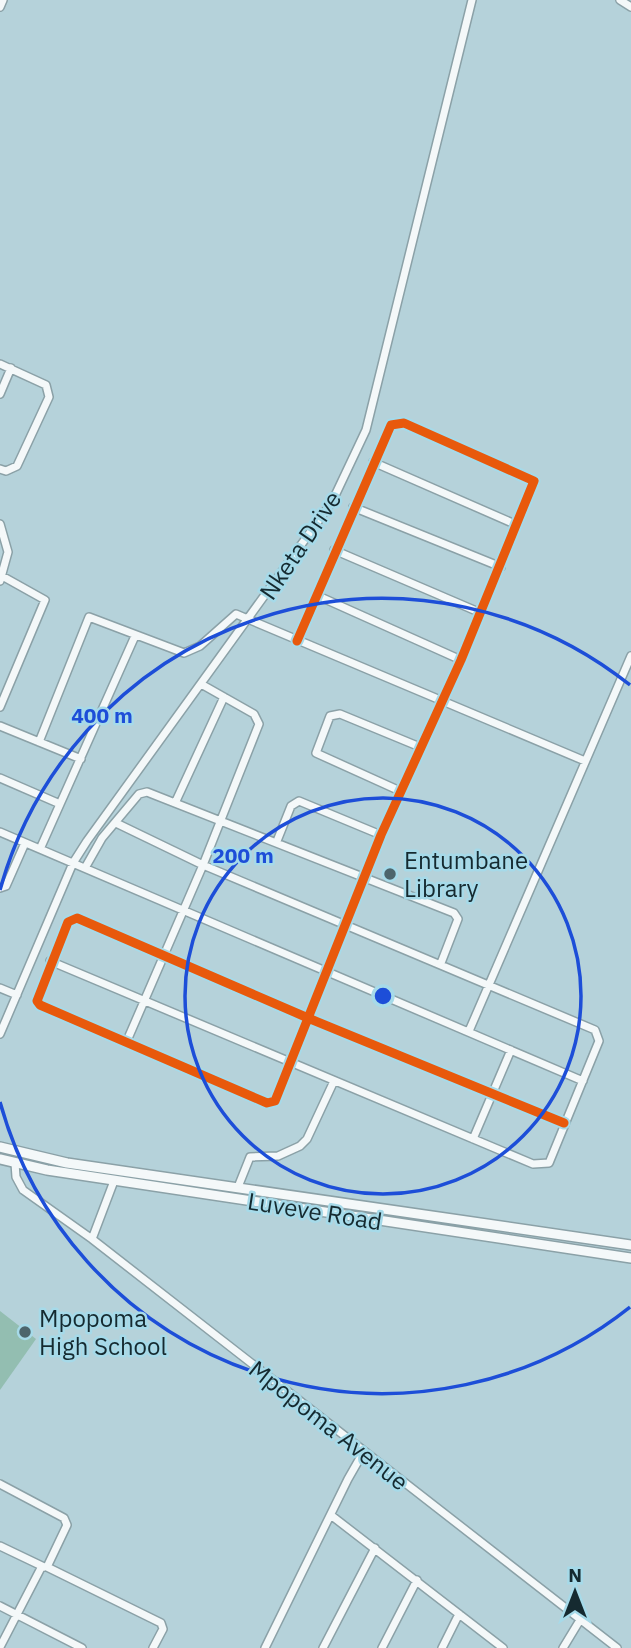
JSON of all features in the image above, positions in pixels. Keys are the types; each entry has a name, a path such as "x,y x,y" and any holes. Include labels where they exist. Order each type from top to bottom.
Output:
{"street":[{"path":"0,7 3,0"},
{"name":"Nketa Drive","path":"0,1034 73,863 332,502 366,430 472,0"},
{"path":"620,0 631,7"},
{"path":"0,364 46,385 48,402 17,466 6,471 0,469"},
{"path":"0,394 11,369"},
{"path":"296,641 373,462 388,429 395,423 404,423 428,433 534,481 461,660 380,835 347,925 308,1018 290,1063 272,1103 40,1005 36,997 50,961 72,918 163,955 308,1018 492,1095 564,1123"},
{"path":"373,462 517,525"},
{"path":"353,507 501,567"},
{"path":"0,524 8,552 1,579 45,600 0,707"},
{"path":"334,550 481,613"},
{"path":"316,595 461,660"},
{"path":"39,742 88,619 93,617 135,636 184,653 200,646 234,614 443,699 585,761"},
{"path":"40,849 135,636"},
{"path":"470,1031 488,983 631,656"},
{"path":"126,1043 203,865 259,724 254,714 201,684"},
{"path":"176,801 224,697"},
{"path":"400,792 316,753 325,727 330,716 340,714 420,747"},
{"path":"0,726 81,759"},
{"path":"0,778 60,804"},
{"path":"85,868 102,838 141,792 176,801 277,841 364,880 456,915 441,963"},
{"path":"277,841 291,806 299,801 380,835"},
{"path":"50,961 533,1164 544,1165 555,1151 599,1041 595,1030 203,865 116,823"},
{"path":"0,832 583,1081"},
{"path":"0,888 6,886 25,842"},
{"path":"0,988 17,995"},
{"path":"473,1139 511,1050"},
{"path":"238,1187 250,1157 286,1154 307,1139 334,1081"},
{"name":"Luveve Road","path":"0,1147 67,1163 631,1245"},
{"name":"Luveve Road","path":"0,1159 114,1181 631,1258"},
{"name":"Mpopoma Avenue","path":"15,1163 16,1177 23,1190 92,1239 617,1648"},
{"path":"92,1239 114,1181"},
{"path":"265,1648 364,1451"},
{"path":"0,1484 64,1518 67,1525 0,1647"},
{"path":"332,1516 503,1648"},
{"path":"0,1546 161,1623 163,1629 153,1648"},
{"path":"323,1648 375,1548"},
{"path":"382,1648 417,1580"},
{"path":"0,1606 82,1648"},
{"path":"442,1648 459,1615"},
{"path":"564,1648 580,1620"},
{"path":"60,1648 65,1639"}],"green space":[{"path":"0,1311 36,1339 0,1390"}],"cycle path":[{"path":"297,641 391,425 404,423 534,481 461,660 381,835 275,1101 267,1103 40,1005 37,1001 68,922 77,918 308,1018 564,1123"}],"place":[{"name":"Entumbane Library","path":"390,874"},
{"name":"Mpopoma High School","path":"25,1332"}]}
